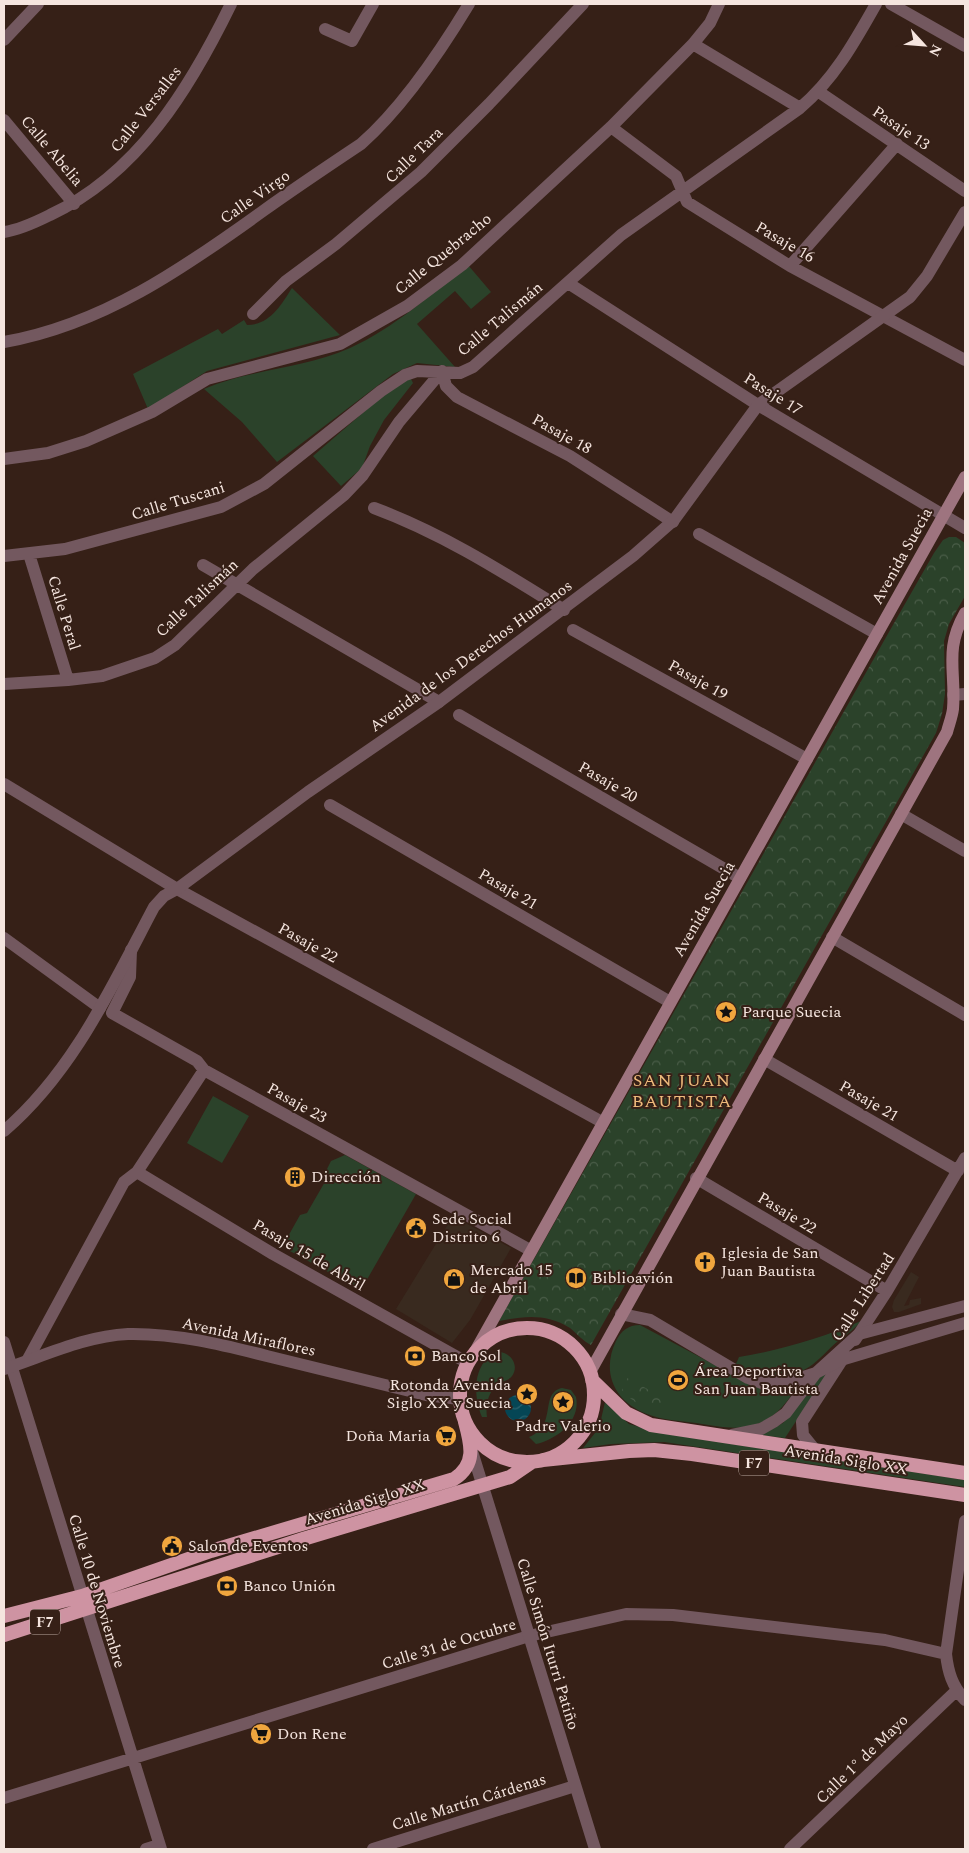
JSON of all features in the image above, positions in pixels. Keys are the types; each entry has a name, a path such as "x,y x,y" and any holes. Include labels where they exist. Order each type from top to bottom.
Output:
{"highway":[{"name":"F7","path":"465,1422 476,1439 492,1452 514,1461 538,1461 569,1446 583,1431 592,1406 591,1376 580,1354 565,1340 537,1328 517,1328 497,1334 481,1346 470,1360 460,1387 459,1399 465,1422 472,1448"},
{"name":"Avenida Siglo XX","path":"591,1376 626,1413 637,1420 651,1425 965,1473"},
{"name":"Avenida Siglo XX","path":"4,1634 211,1551 454,1479 469,1464 472,1448"},
{"name":"Avenida Siglo XX","path":"4,1616 84,1603 482,1486 510,1477 538,1461 654,1450 692,1454 965,1496"}],"main road":[{"name":"Avenida Suecia","path":"470,1360 965,477"},
{"path":"591,1376 621,1314 946,732 959,694 951,668 953,638 965,613"}],"street":[{"path":"4,40 38,4"},
{"name":"Calle Versalles","path":"4,232 36,222 74,204 99,186 137,152 186,88 232,4"},
{"path":"325,29 352,41 373,4"},
{"name":"Calle Virgo","path":"4,342 66,326 133,296 183,268 361,144 380,127 443,44 469,4"},
{"name":"Calle Tara","path":"253,314 286,281 351,232 421,172 489,104 583,4"},
{"name":"Calle Quebracho","path":"4,459 48,453 86,441 152,412 207,379 340,344 368,330 407,306 462,265 611,127 693,44 710,23 719,4"},
{"name":"Calle Talismán","path":"4,684 68,680 127,669 155,658 175,644 237,584 344,495 363,475 399,422 442,372 460,373 472,367 621,235 681,190 800,108 819,92 838,68 876,4"},
{"path":"891,4 965,46"},
{"path":"693,44 800,108"},
{"name":"Pasaje 13","path":"819,92 965,191"},
{"name":"Calle Abelia","path":"4,120 74,204"},
{"name":"Pasaje 16","path":"611,127 676,176 680,181 681,190 687,202 790,266 965,360"},
{"path":"790,266 896,144"},
{"name":"Avenida de los Derechos Humanos","path":"4,1131 17,1120 71,1056 100,1008 154,907 164,896 177,889 308,792 439,702 564,610 673,522 758,405 886,316 910,297 927,276 965,212"},
{"name":"Pasaje 17","path":"568,283 758,405 965,528"},
{"name":"Calle Tuscani","path":"4,556 65,549 221,507 264,484 381,391 405,375 417,371 442,372"},
{"name":"Pasaje 18","path":"442,372 446,386 457,397 570,456 673,522"},
{"path":"374,508 410,522 487,563 564,610"},
{"path":"699,534 877,634"},
{"name":"Calle Peral","path":"29,554 68,680"},
{"path":"203,565 439,702"},
{"name":"Pasaje 19","path":"573,630 807,758"},
{"name":"Pasaje 20","path":"459,715 740,878"},
{"name":"Pasaje 22","path":"4,784 177,889 602,1122"},
{"name":"Pasaje 21","path":"330,805 670,1002"},
{"path":"901,814 965,851"},
{"path":"832,937 965,1015"},
{"path":"4,938 100,1008"},
{"name":"Pasaje 23","path":"131,950 130,977 112,1013 197,1061 204,1070 530,1250"},
{"name":"Pasaje 21","path":"764,1059 958,1172"},
{"path":"28,1359 124,1182 137,1172 204,1070"},
{"name":"Calle Libertad","path":"816,1451 803,1436 802,1422 888,1291 965,1158"},
{"name":"Pasaje 15 de Abril","path":"137,1172 273,1254 470,1360"},
{"name":"Pasaje 22","path":"696,1178 888,1291"},
{"path":"723,1437 761,1430 775,1421 786,1412 816,1373 859,1334 965,1306"},
{"path":"621,1314 650,1320 748,1378 764,1384 776,1383 816,1373 841,1360 965,1323"},
{"name":"Avenida Miraflores","path":"8,1367 28,1359 94,1340 127,1334 160,1335 212,1343 426,1395 459,1399"},
{"name":"Calle 10 de Noviembre","path":"4,1342 8,1367 160,1847"},
{"name":"Calle Simón Iturri Patiño","path":"472,1448 482,1486 595,1849"},
{"path":"961,1695 948,1672 946,1654 965,1521"},
{"name":"Calle 31 de Octubre","path":"4,1798 529,1636 600,1619 651,1613 885,1640 946,1654"},
{"name":"Calle 1° de Mayo","path":"790,1849 961,1695"},
{"name":"Calle Martín Cárdenas","path":"373,1849 575,1786"},
{"path":"146,1849 160,1847"}],"shaded area":[{"name":"Mercado 15 de Abril","path":"453,1216 511,1248 470,1320 452,1343 396,1309"},
{"path":"911,1272 919,1277 904,1306 909,1305 910,1300 921,1298 921,1304 894,1312 892,1307 894,1300"}],"green space":[{"path":"468,265 491,292 471,309 455,291 417,324 455,367 417,363 393,374 277,462 242,422 204,389 240,377 332,355 350,348 397,321"},
{"path":"292,288 340,335 207,371 148,409 133,374 218,329 222,334 244,320 247,325 262,322 274,313"},
{"path":"410,377 413,383 384,420 370,446 362,468 341,486 313,456 395,385"},
{"name":"Parque Suecia","path":"949,537 956,537 965,543 965,596 949,624 944,641 945,694 942,714 936,733 591,1345 570,1328 553,1320 526,1317 499,1321 934,553 943,540"},
{"path":"213,1096 249,1116 222,1163 187,1143"},
{"path":"345,1155 416,1194 361,1290 288,1250 286,1240 300,1215 307,1213 326,1180 323,1177 331,1161"},
{"path":"861,1321 817,1361 800,1372 791,1375 772,1376 753,1373 735,1366 739,1357 801,1343"},
{"name":"Área Deportiva San Juan Bautista","path":"640,1325 754,1386 798,1386 777,1412 752,1426 720,1427 665,1419 647,1414 626,1402 619,1394 611,1375 610,1364 618,1337 628,1327"},
{"path":"497,1352 510,1356 515,1367 514,1372 510,1378 491,1392 487,1402 487,1417 482,1417 476,1390 479,1372 489,1357"},
{"path":"827,1374 785,1438 760,1435 783,1423 821,1375"},
{"path":"627,1378 666,1399 659,1411 639,1404 622,1390"},
{"path":"562,1388 571,1390 576,1397 577,1406 575,1414 566,1428 552,1438 536,1444 529,1437 538,1432 543,1425 551,1396 555,1391"},
{"path":"605,1402 629,1424 661,1433 965,1480 965,1487 664,1442 611,1444 583,1448 599,1428"}],"water":[{"path":"518,1395 527,1399 531,1408 527,1417 518,1421 509,1417 505,1408 509,1399"}],"place":[{"name":"Parque Suecia","path":"726,1012"},
{"name":"Dirección","path":"295,1177"},
{"name":"Sede Social Distrito 6","path":"416,1228"},
{"name":"Iglesia de San Juan Bautista","path":"705,1262"},
{"name":"Biblioavión","path":"576,1278"},
{"name":"Mercado 15 de Abril","path":"454,1279"},
{"name":"Banco Sol","path":"415,1356"},
{"name":"Área Deportiva San Juan Bautista","path":"678,1380"},
{"name":"Rotonda Avenida Siglo XX y Suecia","path":"527,1394"},
{"name":"Padre Valerio","path":"563,1402"},
{"name":"Doña Maria","path":"446,1436"},
{"name":"Salon de Eventos","path":"172,1546"},
{"name":"Banco Unión","path":"227,1586"},
{"name":"Don Rene","path":"261,1734"}],"district":[{"name":"SAN JUAN BAUTISTA","path":"682,1090"}]}
